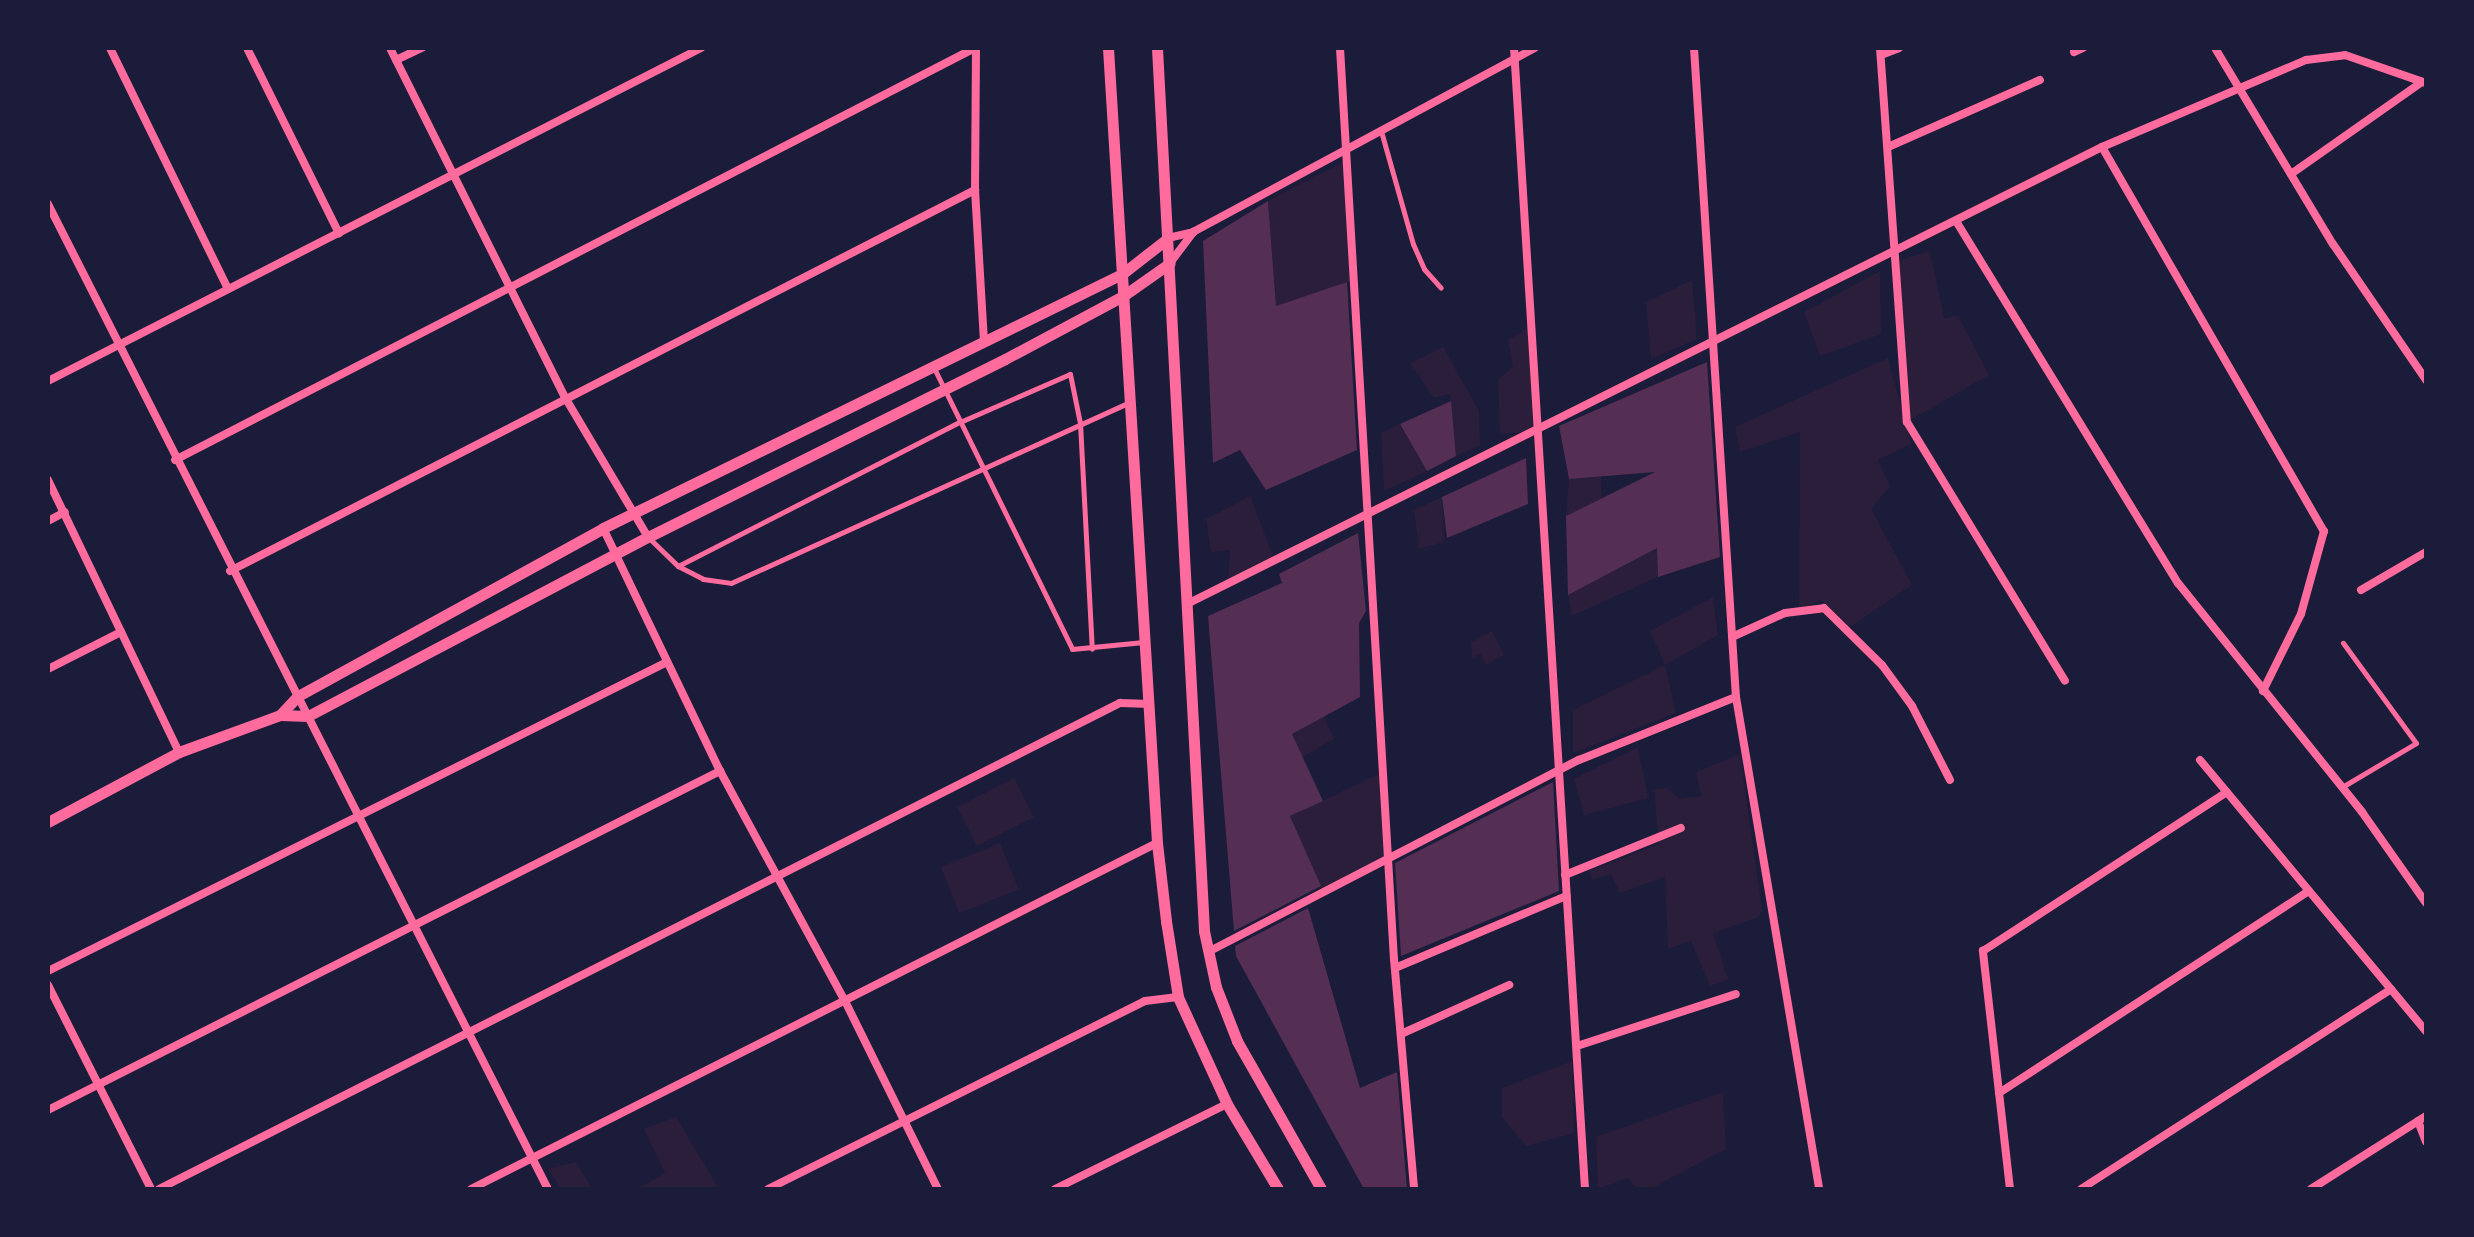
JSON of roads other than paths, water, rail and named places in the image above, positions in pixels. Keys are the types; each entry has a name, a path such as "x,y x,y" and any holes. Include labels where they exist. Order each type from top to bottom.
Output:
{"street":[{"path":"110,48 228,289"},
{"path":"247,48 339,233"},
{"path":"390,48 566,399 630,514 648,537"},
{"path":"396,60 422,48"},
{"path":"48,381 701,48"},
{"path":"175,460 976,48 975,190 984,342"},
{"path":"1108,48 1157,843 1178,997 1227,1104 1278,1189"},
{"path":"1157,48 1208,952 1237,1041 1321,1189"},
{"path":"1340,48 1395,968 1414,1189"},
{"path":"1514,48 1585,1189"},
{"path":"280,715 298,696 603,528 1122,274 1168,238 1193,232 1344,147 1535,48"},
{"path":"1694,48 1736,697 1819,1189"},
{"path":"1899,48 1881,52 1891,254 1907,422 2065,681"},
{"path":"2215,48 2291,174 2426,380"},
{"path":"1187,604 1713,344 2102,147 2306,60 2345,55 2424,83"},
{"path":"1888,147 2040,80"},
{"path":"2291,174 2424,83"},
{"path":"2102,147 2324,531 2301,614 2263,691"},
{"path":"230,571 975,190"},
{"path":"48,204 230,571 361,817 548,1189"},
{"path":"1956,221 2178,583 2342,787 2426,903"},
{"path":"48,822 179,752 280,715 308,716 615,554 1123,296 1170,263 1193,232"},
{"path":"48,480 179,752"},
{"path":"48,521 65,512"},
{"path":"603,528 665,663 845,1001 938,1189"},
{"path":"2361,590 2426,552"},
{"path":"1732,637 1785,613 1824,608 1850,627 1889,675 1950,780"},
{"path":"48,669 121,632"},
{"path":"48,971 665,663"},
{"path":"1208,952 1558,771 1736,697"},
{"path":"159,1189 1120,703 1150,704"},
{"path":"2200,760 2426,1031"},
{"path":"48,1110 720,771"},
{"path":"2010,1189 1983,951 2227,792"},
{"path":"1565,875 1681,828"},
{"path":"471,1189 1157,843"},
{"path":"1999,1093 2309,891"},
{"path":"1395,968 1566,896"},
{"path":"48,985 151,1189"},
{"path":"1401,1034 1509,985"},
{"path":"2081,1189 2391,989"},
{"path":"1577,1046 1736,994"},
{"path":"768,1189 1145,1001 1178,997"},
{"path":"1055,1189 1227,1104"},
{"path":"2311,1189 2422,1119 2426,1142"}],"lane":[{"path":"1380,128 1413,244 1424,269 1441,288"},
{"path":"933,367 1072,649 1145,642"},
{"path":"678,566 960,422 1070,374 1080,423 1092,649"},
{"path":"648,537 678,566 703,579 731,583 984,471 1080,423 1128,403"},
{"path":"2342,787 2416,743 2343,643"},
{"path":"1501,1189 1524,1189"}]}
